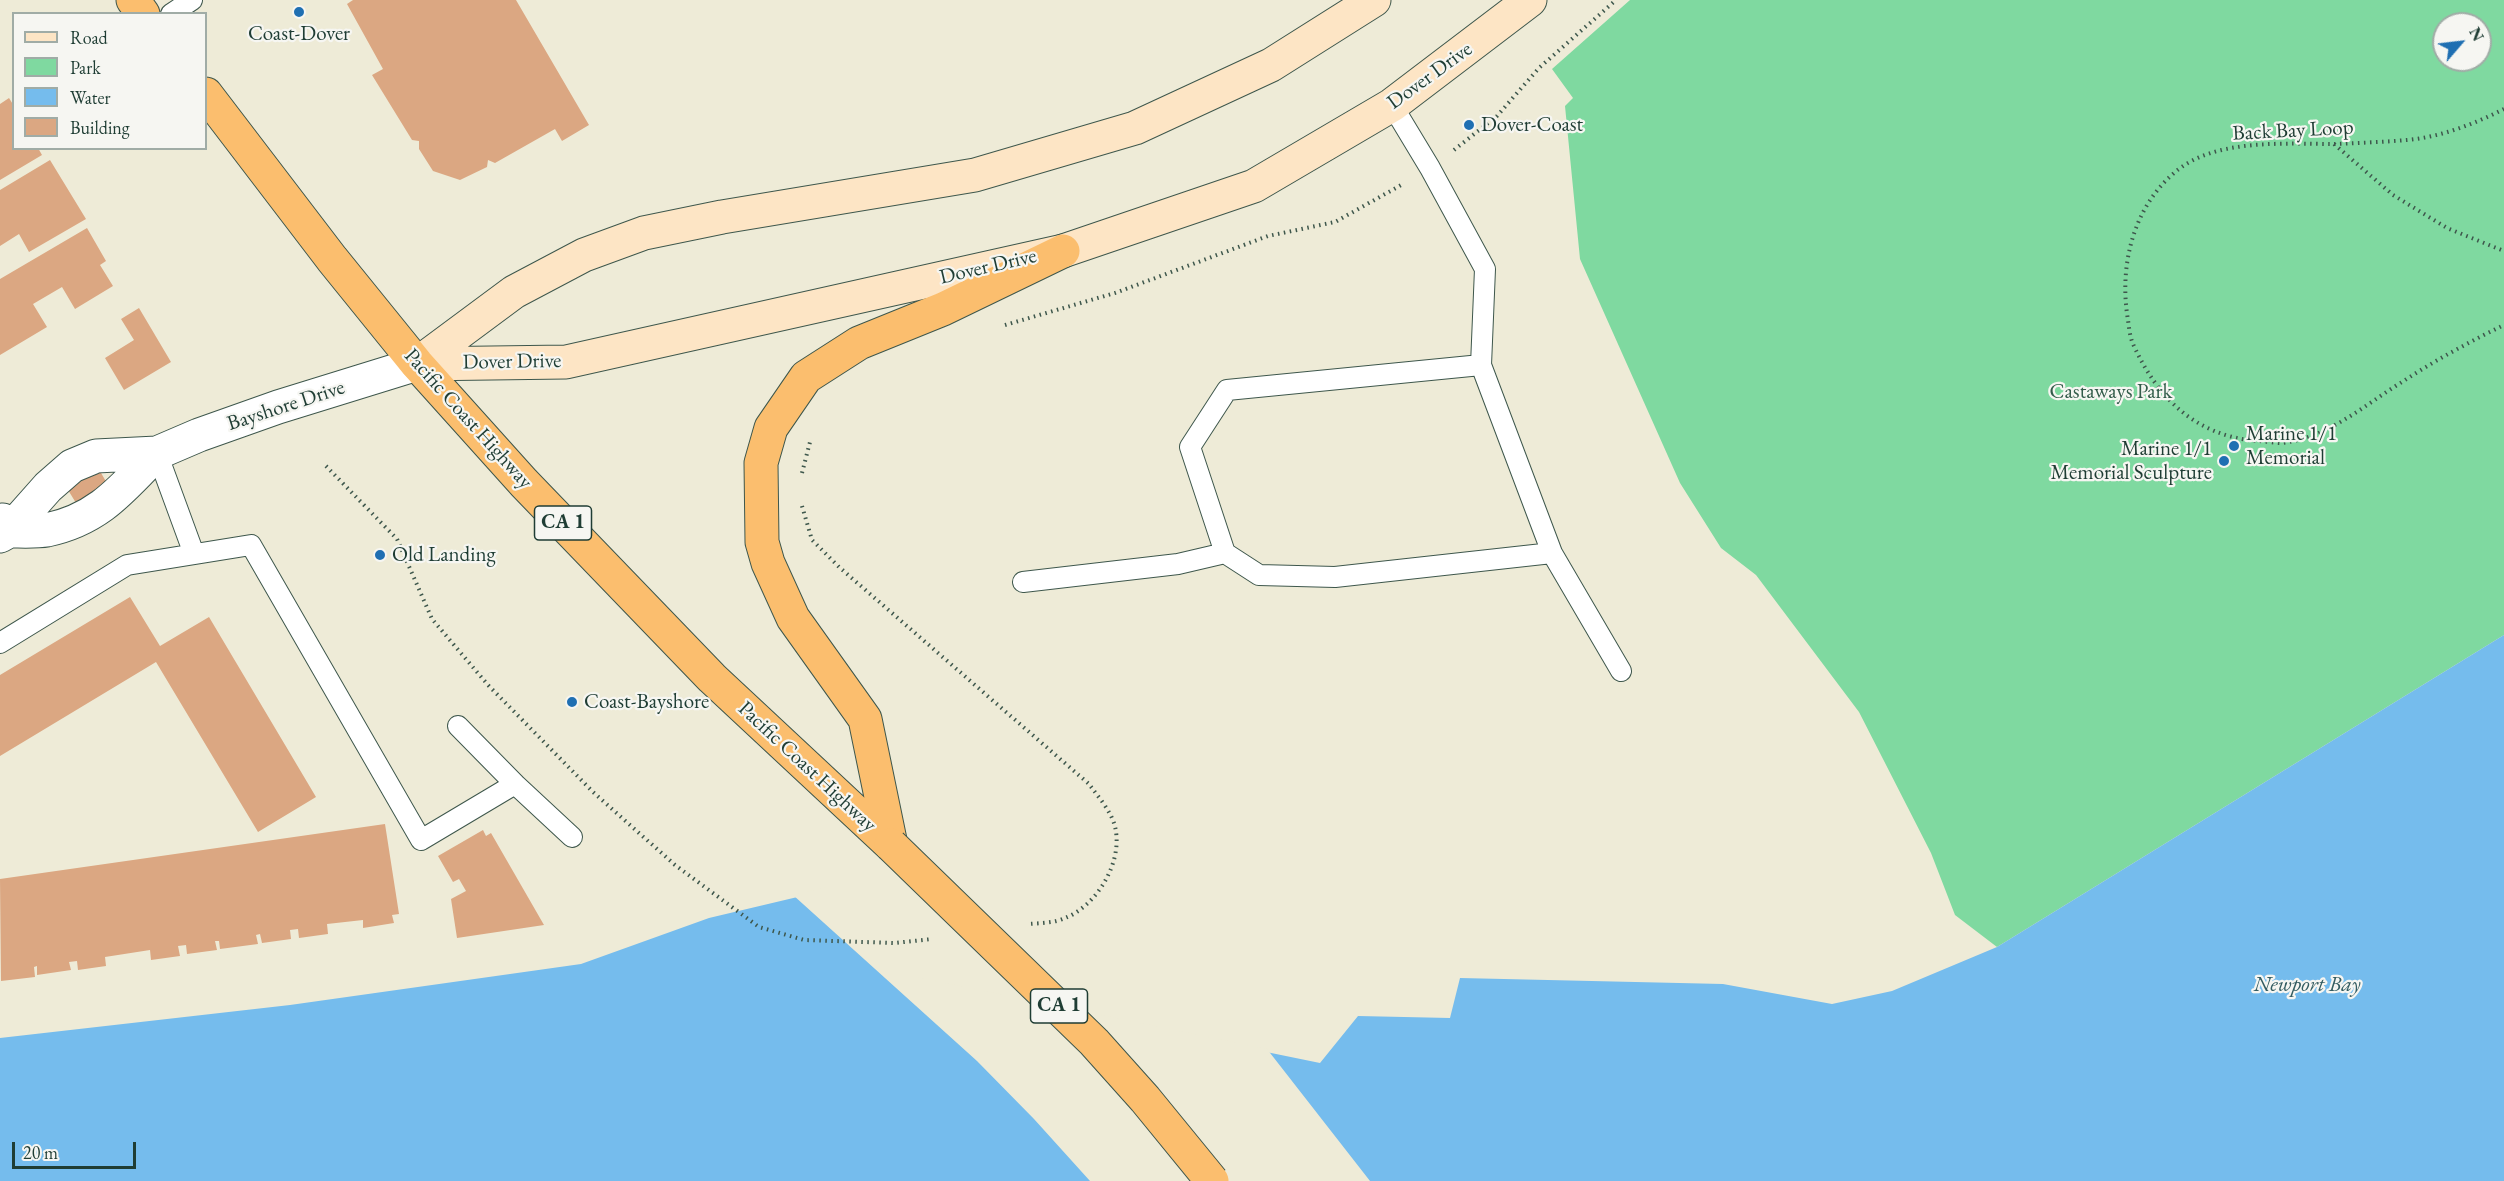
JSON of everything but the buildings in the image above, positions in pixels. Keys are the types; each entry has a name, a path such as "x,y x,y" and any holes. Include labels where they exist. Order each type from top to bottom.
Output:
{"highway":[{"name":"Pacific Coast Highway","path":"207,95 332,259 417,364 524,483 712,678 891,845 1094,1042 1145,1099 1212,1181"},
{"path":"891,845 865,719 793,618 768,563 762,542 761,464 771,428 806,377 859,343 943,309 1063,250"}],"street":[{"name":"Dover Drive","path":"417,364 514,292 584,255 644,233 722,217 975,175 1135,128 1271,65 1374,0"},
{"name":"Dover Drive","path":"417,364 566,363 1063,250 1254,186 1392,105 1530,0"},
{"name":"Bayshore Drive","path":"3,527 72,466 96,456 157,453 199,435 278,407 417,364"},
{"name":"Bayshore Drive","path":"3,527 46,530 86,517 111,501 157,453"}],"lane":[{"path":"174,12 192,0"},
{"path":"1392,105 1430,168 1485,269 1481,365 1552,553 1621,671"},
{"path":"1481,365 1227,390 1190,447 1225,553 1259,574 1335,577 1552,553"},
{"path":"157,453 194,554"},
{"path":"0,643 127,565 251,545 421,840 515,784"},
{"path":"1023,582 1178,564 1225,553"},
{"path":"458,726 572,837"}],"path":[{"path":"997,327 1115,293 1268,236 1335,222 1430,168 1497,116 1539,68 1616,0"},
{"name":"Back Bay Loop","path":"2504,109 2472,125 2410,140 2236,146 2199,159 2175,171 2152,200 2137,225 2127,260 2124,297 2132,342 2154,381 2174,406 2200,426 2235,439 2280,443 2309,436 2338,424 2417,372 2504,325"},
{"path":"2334,144 2393,195 2447,228 2504,251"},
{"path":"800,480 812,436"},
{"path":"326,466 397,539 432,619 488,685 593,792 675,865 759,927 804,940 895,943 936,938"},
{"path":"800,501 812,540 839,567 1089,784 1109,813 1116,832 1112,869 1092,901 1065,918 1022,926"}],"green space":[{"name":"Castaways Park","path":"1630,0 2504,0 2504,635 1997,947 1955,915 1931,853 1859,712 1756,575 1721,548 1680,483 1580,259 1565,106 1573,98 1552,69"}],"water":[{"name":"Newport Bay","path":"2504,635 2504,1181 0,1181 0,1038 290,1005 581,964 709,918 827,890 915,980 1320,1063 1358,1016 1450,1018 1460,978 1723,984 1832,1004 1892,991 1997,947"}],"pier":[{"path":"826,887 916,977 1267,1049 1370,1181 1090,1181 977,1061 793,895"}],"place":[{"name":"Coast-Dover","path":"299,12"},
{"name":"Dover-Coast","path":"1469,125"},
{"name":"Marine 1/1 Memorial","path":"2234,446"},
{"name":"Marine 1/1 Memorial Sculpture","path":"2224,461"},
{"name":"Old Landing","path":"380,555"},
{"name":"Coast-Bayshore","path":"572,702"}]}
